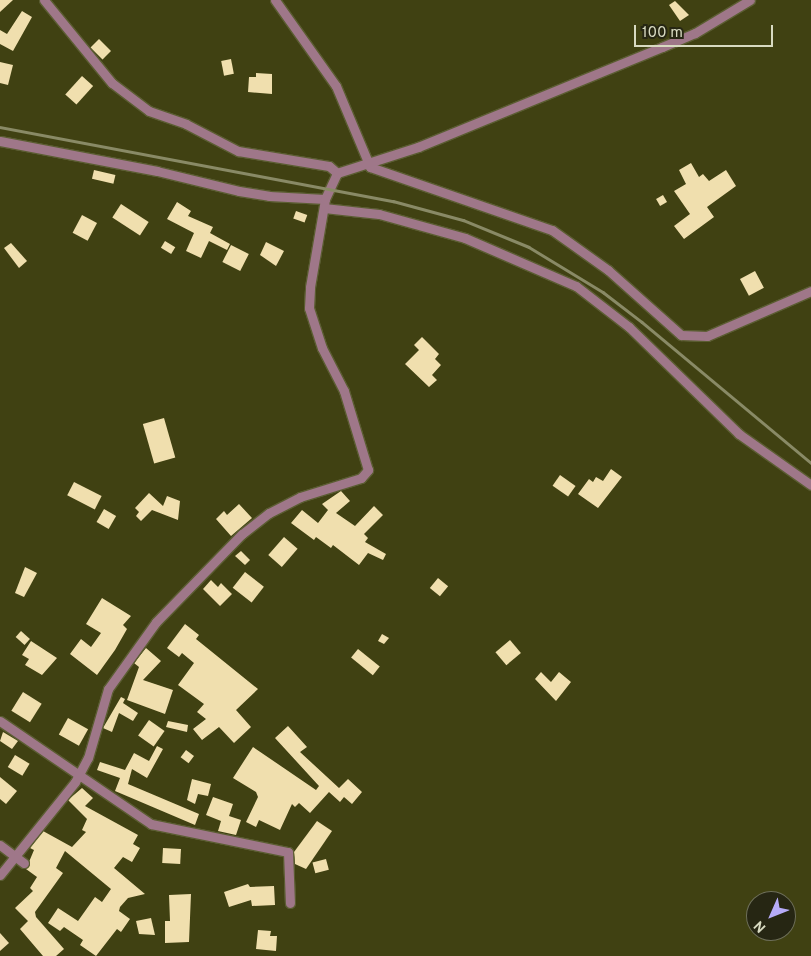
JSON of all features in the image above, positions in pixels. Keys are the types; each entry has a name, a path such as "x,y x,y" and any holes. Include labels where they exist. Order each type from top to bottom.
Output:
{"street":[{"path":"44,0 112,83 149,111 186,124 238,151 329,166 337,173"},
{"path":"275,0 336,86 366,163 370,167 552,230 608,270 681,335 708,336 811,290"},
{"path":"0,874 16,857 78,776 88,758 108,689 156,622 242,534 269,513 300,497 361,478 368,470 344,391 322,348 309,308 310,287 325,203 337,173 418,146 662,47 695,32 750,0"},
{"path":"0,141 157,171 239,191 325,203 379,214 465,238 576,286 629,328 739,434 811,485"},
{"path":"0,721 151,824 182,833 288,852 290,903"},
{"path":"0,845 24,863"}],"building":[{"path":"0,0 13,0 0,12"},
{"path":"675,1 689,15 680,21 669,5"},
{"path":"22,11 32,17 13,51 0,44 0,30 7,34"},
{"path":"99,39 111,51 103,60 91,47"},
{"path":"231,59 234,74 224,76 221,61"},
{"path":"0,62 13,65 8,85 0,83"},
{"path":"256,73 272,74 272,94 248,92 249,77 256,77"},
{"path":"82,76 93,86 76,105 65,95"},
{"path":"691,163 699,177 703,174 709,181 726,170 736,186 707,207 714,217 684,239 674,226 690,214 674,191 686,184 679,170"},
{"path":"94,170 115,175 113,184 92,179"},
{"path":"663,195 667,202 660,206 656,199"},
{"path":"177,202 191,211 188,216 213,227 210,233 230,244 227,250 209,241 201,258 186,251 194,233 167,219"},
{"path":"121,204 149,222 140,235 112,217"},
{"path":"296,211 307,215 305,223 293,219"},
{"path":"82,215 97,223 88,241 73,233"},
{"path":"165,241 175,247 171,254 161,248"},
{"path":"266,242 284,251 276,266 260,255"},
{"path":"11,243 27,261 19,268 4,248"},
{"path":"231,245 249,254 240,271 222,262"},
{"path":"755,271 764,288 749,296 740,279"},
{"path":"422,337 439,354 435,359 441,365 432,375 437,380 429,387 405,364 419,350 414,345"},
{"path":"164,418 175,457 154,463 143,424"},
{"path":"611,469 622,477 598,508 578,494 589,479 593,482 596,477 603,481"},
{"path":"560,475 576,486 568,497 553,486"},
{"path":"74,482 102,496 95,509 67,495"},
{"path":"341,491 350,501 336,513 355,526 374,506 383,515 364,534 368,538 365,542 386,554 383,560 368,553 359,565 333,545 331,548 316,537 314,540 291,523 302,510 318,523 328,510 322,504"},
{"path":"149,493 163,506 167,496 180,501 178,520 152,510 141,521 136,516 139,512 135,508"},
{"path":"239,504 252,518 231,536 216,519 224,511 227,515"},
{"path":"104,509 116,516 109,529 97,522"},
{"path":"284,537 298,549 282,567 268,555"},
{"path":"241,551 250,560 245,565 235,556"},
{"path":"25,567 37,573 24,597 15,593"},
{"path":"245,572 264,587 252,603 233,588"},
{"path":"438,578 448,586 440,596 430,588"},
{"path":"211,580 218,587 221,583 232,594 220,606 203,589"},
{"path":"102,598 131,616 123,625 127,629 115,650 97,675 70,654 81,639 91,647 101,633 86,624"},
{"path":"185,624 199,635 196,639 258,689 236,710 251,727 234,743 219,727 202,740 193,729 206,719 197,712 204,704 178,685 194,663 182,653 179,657 167,648"},
{"path":"21,631 30,639 25,645 16,637"},
{"path":"382,634 389,638 384,644 378,641"},
{"path":"510,640 521,653 506,665 495,652"},
{"path":"31,641 57,658 42,675 25,665 29,659 22,655"},
{"path":"146,648 161,661 143,680 173,690 165,714 127,700 139,667 134,663"},
{"path":"358,649 380,667 373,675 351,658"},
{"path":"541,672 551,682 559,672 571,682 556,701 535,679"},
{"path":"23,692 42,704 30,722 11,711"},
{"path":"121,697 125,699 123,703 138,713 133,721 119,713 112,732 103,728"},
{"path":"68,718 88,729 79,746 59,735"},
{"path":"149,720 165,731 154,746 138,736"},
{"path":"168,721 188,725 187,732 166,727"},
{"path":"288,726 307,747 300,752 339,788 348,779 362,792 352,804 344,797 340,802 329,792 310,813 299,803 295,807 292,804 280,830 259,820 256,827 246,822 258,797 256,792 233,778 253,747 316,790 319,786 275,738"},
{"path":"3,732 18,741 12,749 0,741"},
{"path":"157,746 163,749 147,778 132,769 128,784 199,814 195,825 115,791 120,778 97,770 100,762 125,770 134,753 149,761"},
{"path":"186,750 194,756 189,763 181,757"},
{"path":"15,755 30,764 22,776 8,767"},
{"path":"0,777 17,791 6,804 0,799"},
{"path":"192,779 211,784 208,796 198,794 195,804 187,800"},
{"path":"82,788 93,798 85,806 138,835 133,844 140,848 132,862 123,857 114,868 145,894 128,898 120,907 119,911 130,919 121,932 117,929 96,956 80,945 83,940 64,927 60,931 48,923 58,908 78,921 95,897 102,902 111,889 65,851 56,868 63,873 35,912 36,917 64,949 56,956 43,956 20,929 28,921 15,908 33,891 30,888 37,877 26,869 34,850 30,848 43,831 72,847 86,832 82,830 87,819 68,800"},
{"path":"213,797 233,804 229,816 241,820 236,835 218,831 221,821 206,815"},
{"path":"317,821 332,831 306,869 295,864 294,852"},
{"path":"163,848 181,849 180,864 162,863"},
{"path":"326,859 329,870 315,873 312,863"},
{"path":"248,884 250,887 274,886 275,905 252,906 251,900 229,907 224,892"},
{"path":"191,894 189,942 165,943 165,921 170,921 169,895"},
{"path":"151,918 155,935 139,934 136,921"},
{"path":"258,930 271,931 270,936 277,936 276,951 256,949"},
{"path":"0,933 9,943 0,951"}],"railway":[{"path":"0,127 393,201 463,220 529,247 603,292 642,322 811,463"}]}
